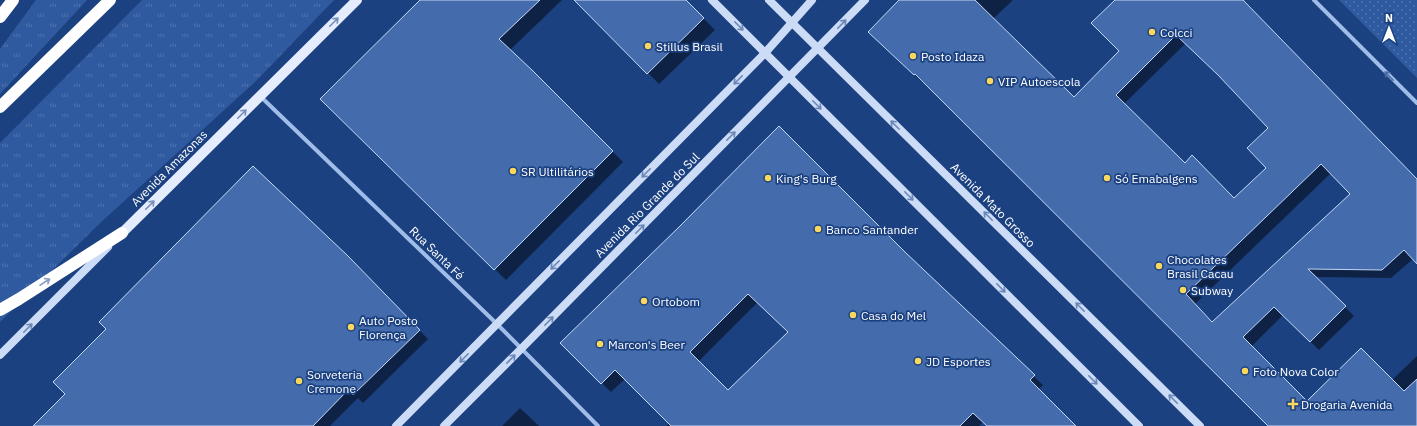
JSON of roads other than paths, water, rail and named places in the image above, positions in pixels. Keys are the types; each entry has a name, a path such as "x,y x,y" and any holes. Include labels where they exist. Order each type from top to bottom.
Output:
{"highway":[{"path":"0,17 13,0"},
{"path":"0,107 110,0"},
{"path":"0,310 19,300 122,232"}],"main road":[{"name":"Avenida Amazonas","path":"122,232 357,0"}],"street":[{"path":"712,0 1139,426"},
{"name":"Avenida Mato Grosso","path":"769,0 1200,426"},
{"name":"Avenida Rio Grande do Sul","path":"396,426 765,53 812,0"},
{"name":"Avenida Rio Grande do Sul","path":"444,426 865,0"},
{"path":"1314,0 1417,103"},
{"name":"Rua Santa Fé","path":"260,96 497,324 598,426"},
{"name":"Avenida Amazonas","path":"0,355 122,232"}],"place":[{"name":"Colcci","path":"1152,32"},
{"name":"Stillus Brasil","path":"648,46"},
{"name":"Posto Idaza","path":"913,56"},
{"name":"VIP Autoescola","path":"990,81"},
{"name":"SR Ultilitários","path":"513,171"},
{"name":"King's Burg","path":"768,178"},
{"name":"Só Emabalgens","path":"1107,178"},
{"name":"Banco Santander","path":"818,229"},
{"name":"Chocolates Brasil Cacau","path":"1159,266"},
{"name":"Subway","path":"1183,290"},
{"name":"Ortobom","path":"644,301"},
{"name":"Casa do Mel","path":"853,315"},
{"name":"Auto Posto Florença","path":"351,327"},
{"name":"Marcon's Beer","path":"600,344"},
{"name":"JD Esportes","path":"918,361"},
{"name":"Foto Nova Color","path":"1245,371"},
{"name":"Sorveteria Cremone","path":"299,381"},
{"name":"Drogaria Avenida","path":"1293,404"}]}
